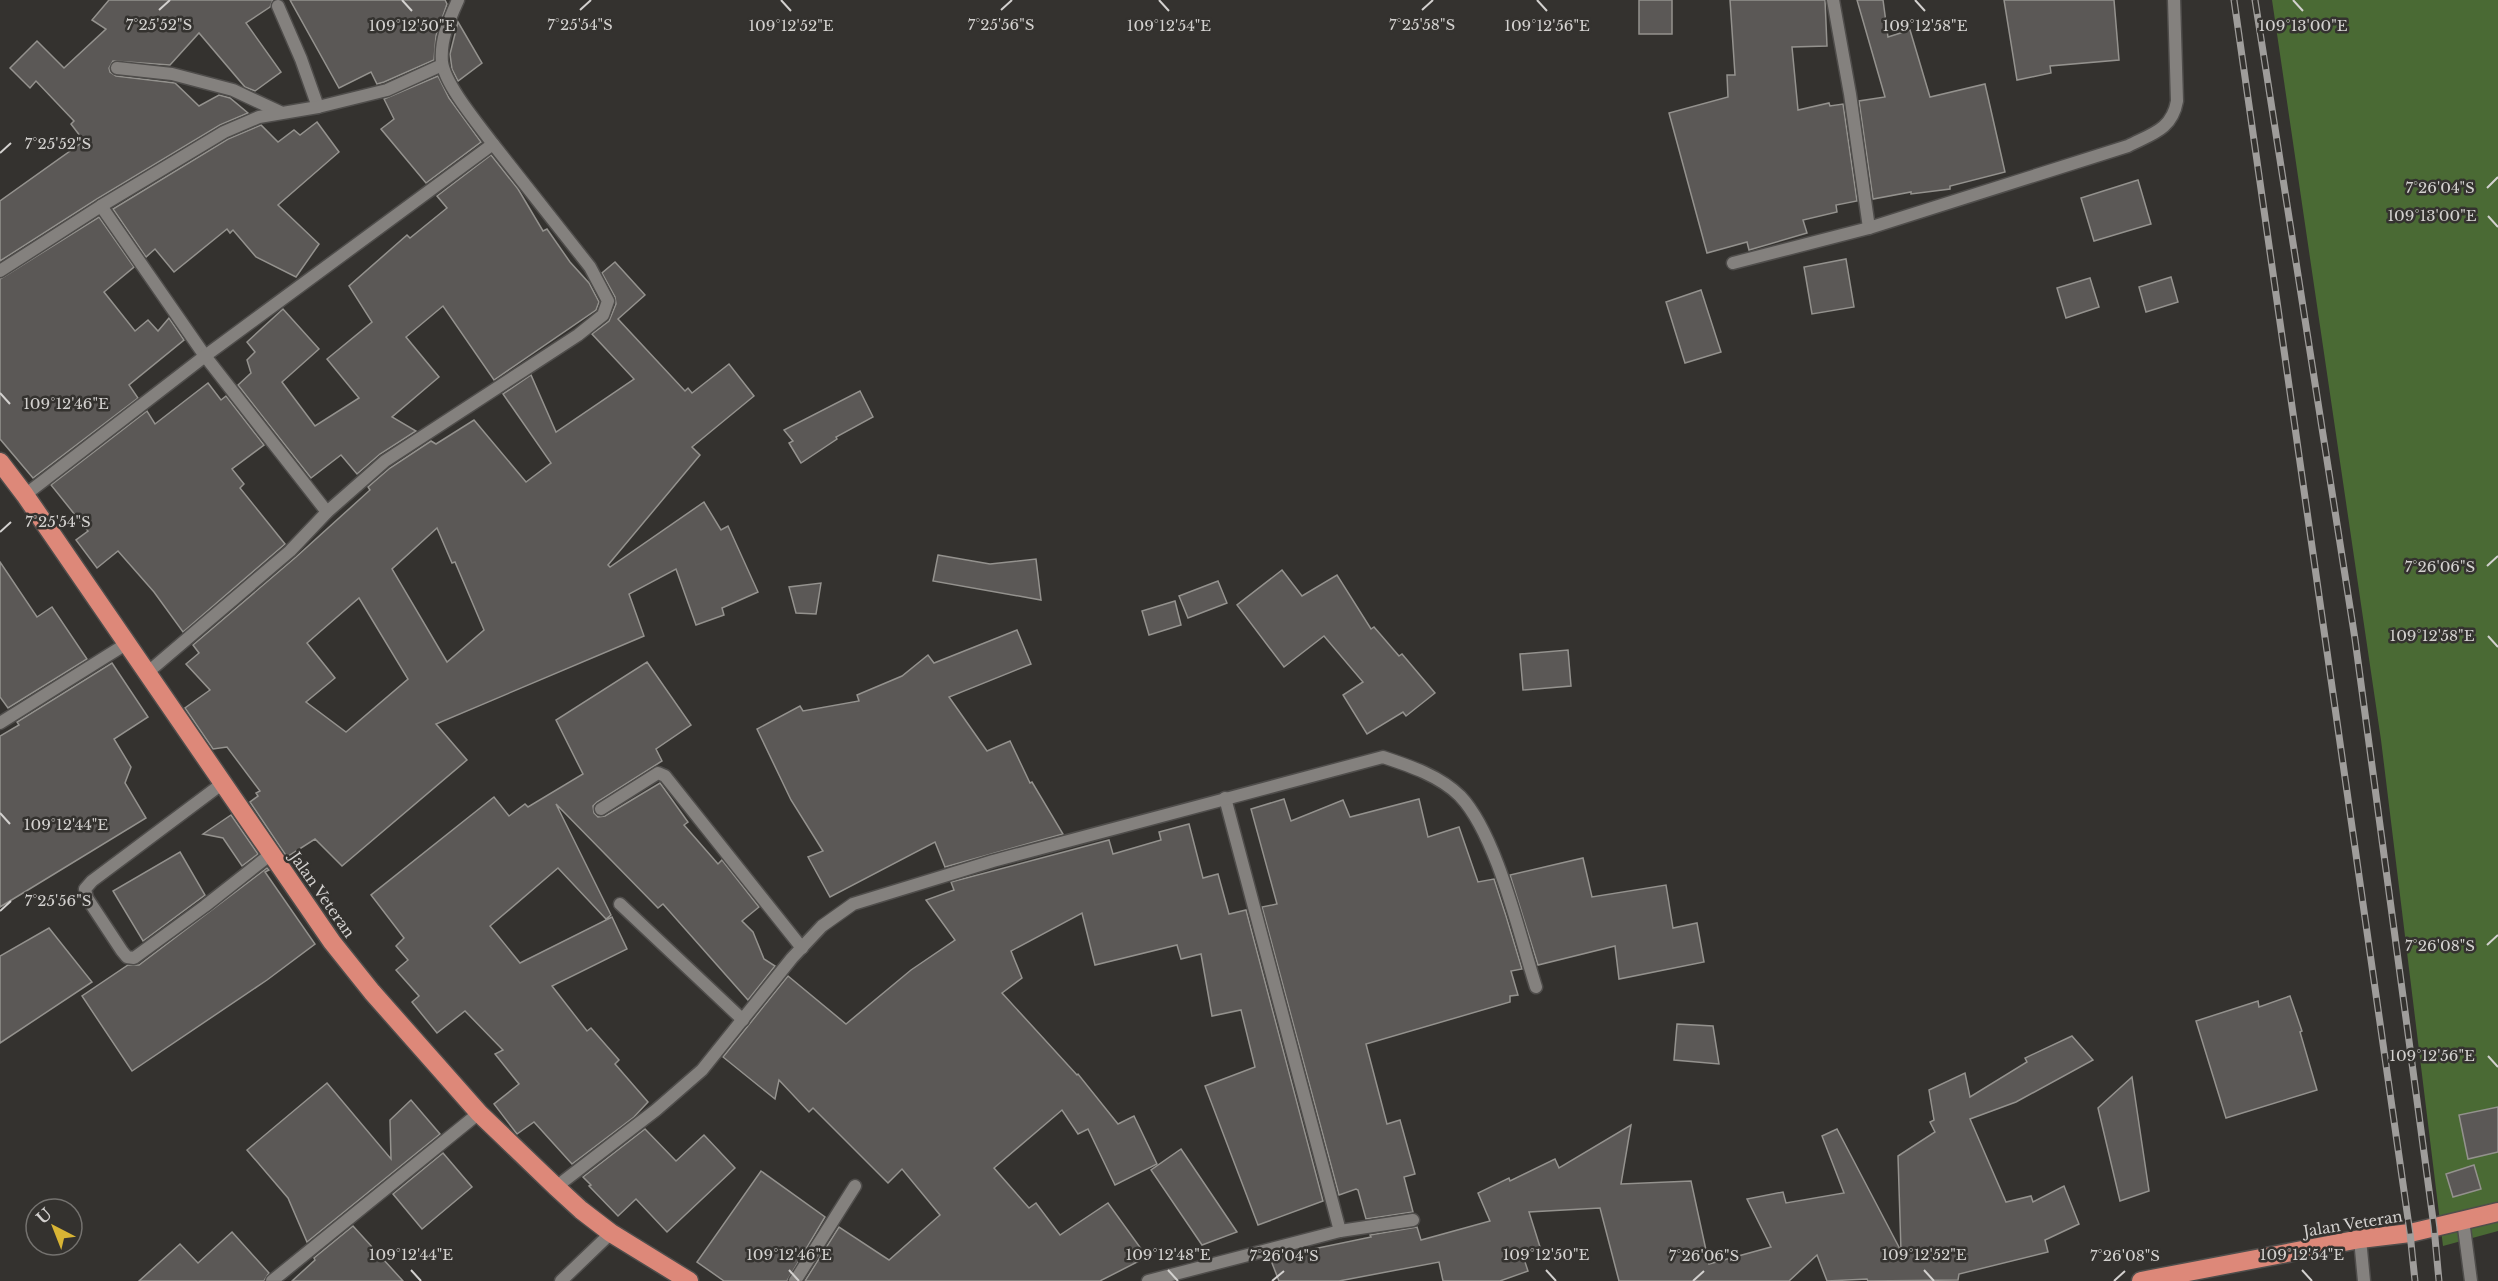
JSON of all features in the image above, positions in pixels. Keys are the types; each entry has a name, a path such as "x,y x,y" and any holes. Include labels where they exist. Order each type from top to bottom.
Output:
{"highway":[{"name":"Jalan Veteran","path":"0,462 26,495 332,942 366,984 479,1113 556,1187 610,1233 689,1281"},
{"name":"Jalan Veteran","path":"2141,1281 2360,1239 2410,1233 2498,1212"}],"street":[{"path":"147,673 290,551 327,512 385,461 578,335 603,315 608,301 590,267 456,94 442,65 443,44 458,0"},
{"path":"1833,0 1869,228"},
{"path":"1733,263 1869,228 2128,146 2163,127 2175,114 2177,101 2174,0"},
{"path":"278,6 301,59 318,108"},
{"path":"0,271 100,206 224,132 259,117 318,108 387,90 442,65"},
{"path":"117,68 172,74 233,90 280,112"},
{"path":"26,495 205,356 493,144"},
{"path":"100,206 205,356 327,512"},
{"path":"0,723 126,644"},
{"path":"556,1187 656,1110 702,1070 822,926 853,904 993,861 1383,757 1436,778 1460,796 1473,813 1494,852 1536,987"},
{"path":"601,809 658,773 665,776 802,948"},
{"path":"223,783 92,881 86,889 87,898 122,951 127,957 134,958 271,854"},
{"path":"1225,798 1340,1231"},
{"path":"620,904 743,1020"},
{"path":"272,1281 479,1113"},
{"path":"795,1281 855,1186"},
{"path":"1148,1281 1340,1231 1413,1220"},
{"path":"2463,1220 2471,1281"},
{"path":"561,1281 610,1233"},
{"path":"2360,1239 2364,1281"}],"green space":[{"path":"2272,0 2498,0 2498,1231 2443,1246 2381,740"}],"building":[{"path":"109,0 273,0 270,7 246,23 281,72 255,91 245,87 199,33 170,65 113,61 109,68 110,72 116,76 175,83 199,106 219,95 230,98 248,113 220,125 0,261 0,201 84,141 71,124 74,121 36,81 30,88 10,68 37,41 64,68 106,29 92,20"},
{"path":"290,0 445,0 447,4 436,36 434,60 384,82 377,84 371,72 339,88"},
{"path":"1639,0 1672,0 1672,34 1639,34"},
{"path":"1730,0 1825,0 1827,46 1792,47 1798,110 1829,103 1830,106 1843,104 1857,201 1836,205 1837,212 1803,220 1807,233 1749,250 1747,242 1707,253 1669,113 1728,97 1727,75 1735,75"},
{"path":"1857,0 1883,0 1888,37 1910,30 1930,97 1985,84 2005,172 1950,186 1950,189 1911,194 1911,192 1873,199 1859,101 1885,97"},
{"path":"2004,0 2114,0 2119,60 2050,66 2051,73 2017,80"},
{"path":"458,22 482,63 458,81 452,69 450,54"},
{"path":"438,76 449,98 481,142 426,183 381,129 394,119 384,99"},
{"path":"317,122 339,152 278,205 319,244 296,277 256,257 233,230 230,233 227,229 174,272 155,249 146,257 113,209 228,139 261,125 278,142 294,130 300,135"},
{"path":"491,155 518,189 543,231 547,229 570,262 589,283 599,302 596,310 494,380 443,306 406,337 439,377 392,417 416,431 380,454 357,474 341,455 311,478 238,385 251,373 247,360 255,352 247,342 283,309 319,349 282,382 315,426 359,398 327,359 372,322 349,286 407,235 410,238 447,208 437,196"},
{"path":"2138,180 2151,224 2094,241 2081,198"},
{"path":"99,217 134,267 104,292 135,331 148,320 158,331 169,318 184,340 129,385 138,398 33,478 0,439 0,279"},
{"path":"1846,259 1854,307 1812,314 1804,267"},
{"path":"615,262 645,295 618,319 685,391 688,388 692,393 729,364 754,396 692,447 700,455 608,565 610,567 704,502 721,530 728,526 758,592 722,608 724,615 696,625 676,569 629,594 644,636 436,724 467,760 342,866 315,839 287,857 250,802 258,796 256,793 260,791 227,747 213,749 185,708 210,690 186,664 199,653 193,645 296,557 370,490 368,487 390,468 431,441 436,444 474,420 526,482 551,463 503,394 531,375 556,432 634,379 592,334 609,321 616,304 615,297 602,273","holes":["437,528 452,563 455,562 484,630 447,662 392,569","359,598 408,679 346,732 306,702 335,678 307,643"]},
{"path":"2171,277 2178,302 2146,312 2139,287"},
{"path":"2090,278 2099,307 2066,318 2057,288"},
{"path":"1701,290 1721,352 1685,363 1666,302"},
{"path":"208,383 221,400 226,396 264,445 232,469 244,484 240,488 285,544 183,632 154,592 118,551 97,568 76,540 88,531 51,485 147,411 155,424"},
{"path":"860,391 873,417 836,437 837,439 801,463 789,443 793,441 784,430"},
{"path":"938,555 990,564 1036,559 1041,600 933,581"},
{"path":"0,562 37,617 52,607 87,659 8,708 0,697"},
{"path":"1282,570 1302,596 1337,575 1371,629 1374,627 1399,656 1402,654 1435,693 1406,716 1403,712 1367,734 1343,695 1363,682 1324,636 1284,667 1237,605"},
{"path":"1218,581 1227,603 1188,618 1179,596"},
{"path":"821,583 816,614 796,613 789,587"},
{"path":"1175,601 1181,625 1149,635 1142,611"},
{"path":"1017,630 1031,664 949,697 987,751 1010,741 1030,783 1032,782 1063,834 945,867 935,842 830,897 808,857 823,851 791,800 757,729 800,706 803,711 859,701 857,695 902,676 928,655 934,663"},
{"path":"1568,650 1571,686 1523,690 1520,654"},
{"path":"647,662 691,725 656,749 662,761 597,802 593,806 594,813 598,817 605,816 660,783 688,822 684,825 718,864 722,860 759,907 742,921 753,932 764,959 775,966 748,1000 663,904 658,908 556,804 611,915 606,919 558,868 490,926 520,963 612,917 627,949 552,986 587,1031 591,1028 619,1060 615,1064 648,1102 634,1117 572,1164 534,1122 517,1134 494,1104 519,1084 495,1054 503,1050 465,1011 437,1033 412,1002 419,996 396,970 408,960 396,946 404,938 371,895 494,797 509,816 525,804 528,807 583,774 556,720"},
{"path":"112,663 148,717 114,739 131,767 125,783 146,818 0,907 0,736 19,725 17,722"},
{"path":"1284,799 1291,821 1343,800 1350,817 1419,799 1428,837 1459,827 1478,882 1494,879 1506,916 1522,969 1511,971 1518,995 1510,996 1510,1002 1366,1044 1387,1124 1400,1120 1415,1174 1404,1177 1413,1212 1366,1219 1358,1190 1339,1195 1262,907 1277,904 1251,809"},
{"path":"231,815 258,854 242,866 223,838 203,834"},
{"path":"1189,824 1203,878 1218,874 1229,914 1246,910 1323,1201 1258,1225 1205,1086 1255,1067 1241,1010 1212,1016 1201,954 1181,959 1177,945 1095,965 1082,913 1011,951 1022,978 1002,993 1078,1074 1118,1124 1134,1116 1157,1164 1115,1185 1088,1129 1078,1134 1062,1110 994,1168 1029,1208 1036,1203 1060,1235 1108,1203 1147,1257 1100,1281 805,1281 839,1227 889,1260 940,1215 902,1169 888,1183 813,1108 809,1112 779,1080 775,1099 723,1057 788,976 846,1024 911,970 955,940 926,900 954,890 951,882 1109,840 1113,854 1161,840 1159,832"},
{"path":"180,852 205,895 143,941 113,891"},
{"path":"1583,858 1592,897 1666,885 1673,928 1697,923 1704,962 1619,979 1615,946 1538,965 1510,875"},
{"path":"267,868 269,870 265,872 315,944 267,980 132,1071 82,996 128,965 139,965"},
{"path":"49,928 92,982 0,1043 0,956"},
{"path":"2290,996 2302,1031 2300,1032 2317,1090 2226,1118 2196,1021 2258,1001 2259,1007"},
{"path":"1677,1024 1713,1026 1719,1064 1674,1060"},
{"path":"2072,1036 2093,1060 2016,1102 1970,1119 2006,1202 2031,1196 2033,1202 2064,1186 2079,1224 2045,1240 2048,1252 1959,1274 1958,1280 1827,1281 1817,1255 1789,1281 1619,1281 1600,1208 1529,1212 1541,1250 1523,1256 1528,1271 1500,1281 1443,1281 1439,1262 1339,1281 1279,1281 1270,1258 1371,1237 1370,1235 1417,1227 1421,1240 1490,1221 1478,1193 1509,1178 1510,1181 1555,1159 1559,1168 1631,1125 1621,1184 1691,1181 1709,1264 1771,1247 1747,1199 1783,1192 1786,1203 1844,1193 1822,1136 1837,1129 1901,1251 1898,1156 1935,1132 1930,1122 1934,1120 1929,1090 1965,1073 1970,1097 2027,1062 2025,1058"},
{"path":"2132,1077 2149,1191 2120,1201 2098,1108"},
{"path":"327,1083 391,1159 390,1120 411,1100 440,1134 307,1242 288,1198 247,1150"},
{"path":"2498,1107 2498,1152 2468,1159 2459,1115"},
{"path":"645,1129 676,1161 704,1135 735,1168 667,1232 636,1199 618,1216 583,1177"},
{"path":"1181,1149 1237,1232 1202,1245 1151,1170"},
{"path":"443,1153 472,1187 422,1229 393,1194"},
{"path":"2474,1165 2481,1189 2453,1197 2446,1174"},
{"path":"761,1171 825,1217 787,1281 724,1281 697,1262"},
{"path":"353,1226 403,1281 292,1281 315,1260 314,1258"},
{"path":"232,1232 269,1273 264,1281 139,1281 180,1244 198,1263"}],"railway":[{"path":"2234,0 2415,1281"},
{"path":"2255,0 2355,639 2434,1227 2439,1281"}]}
